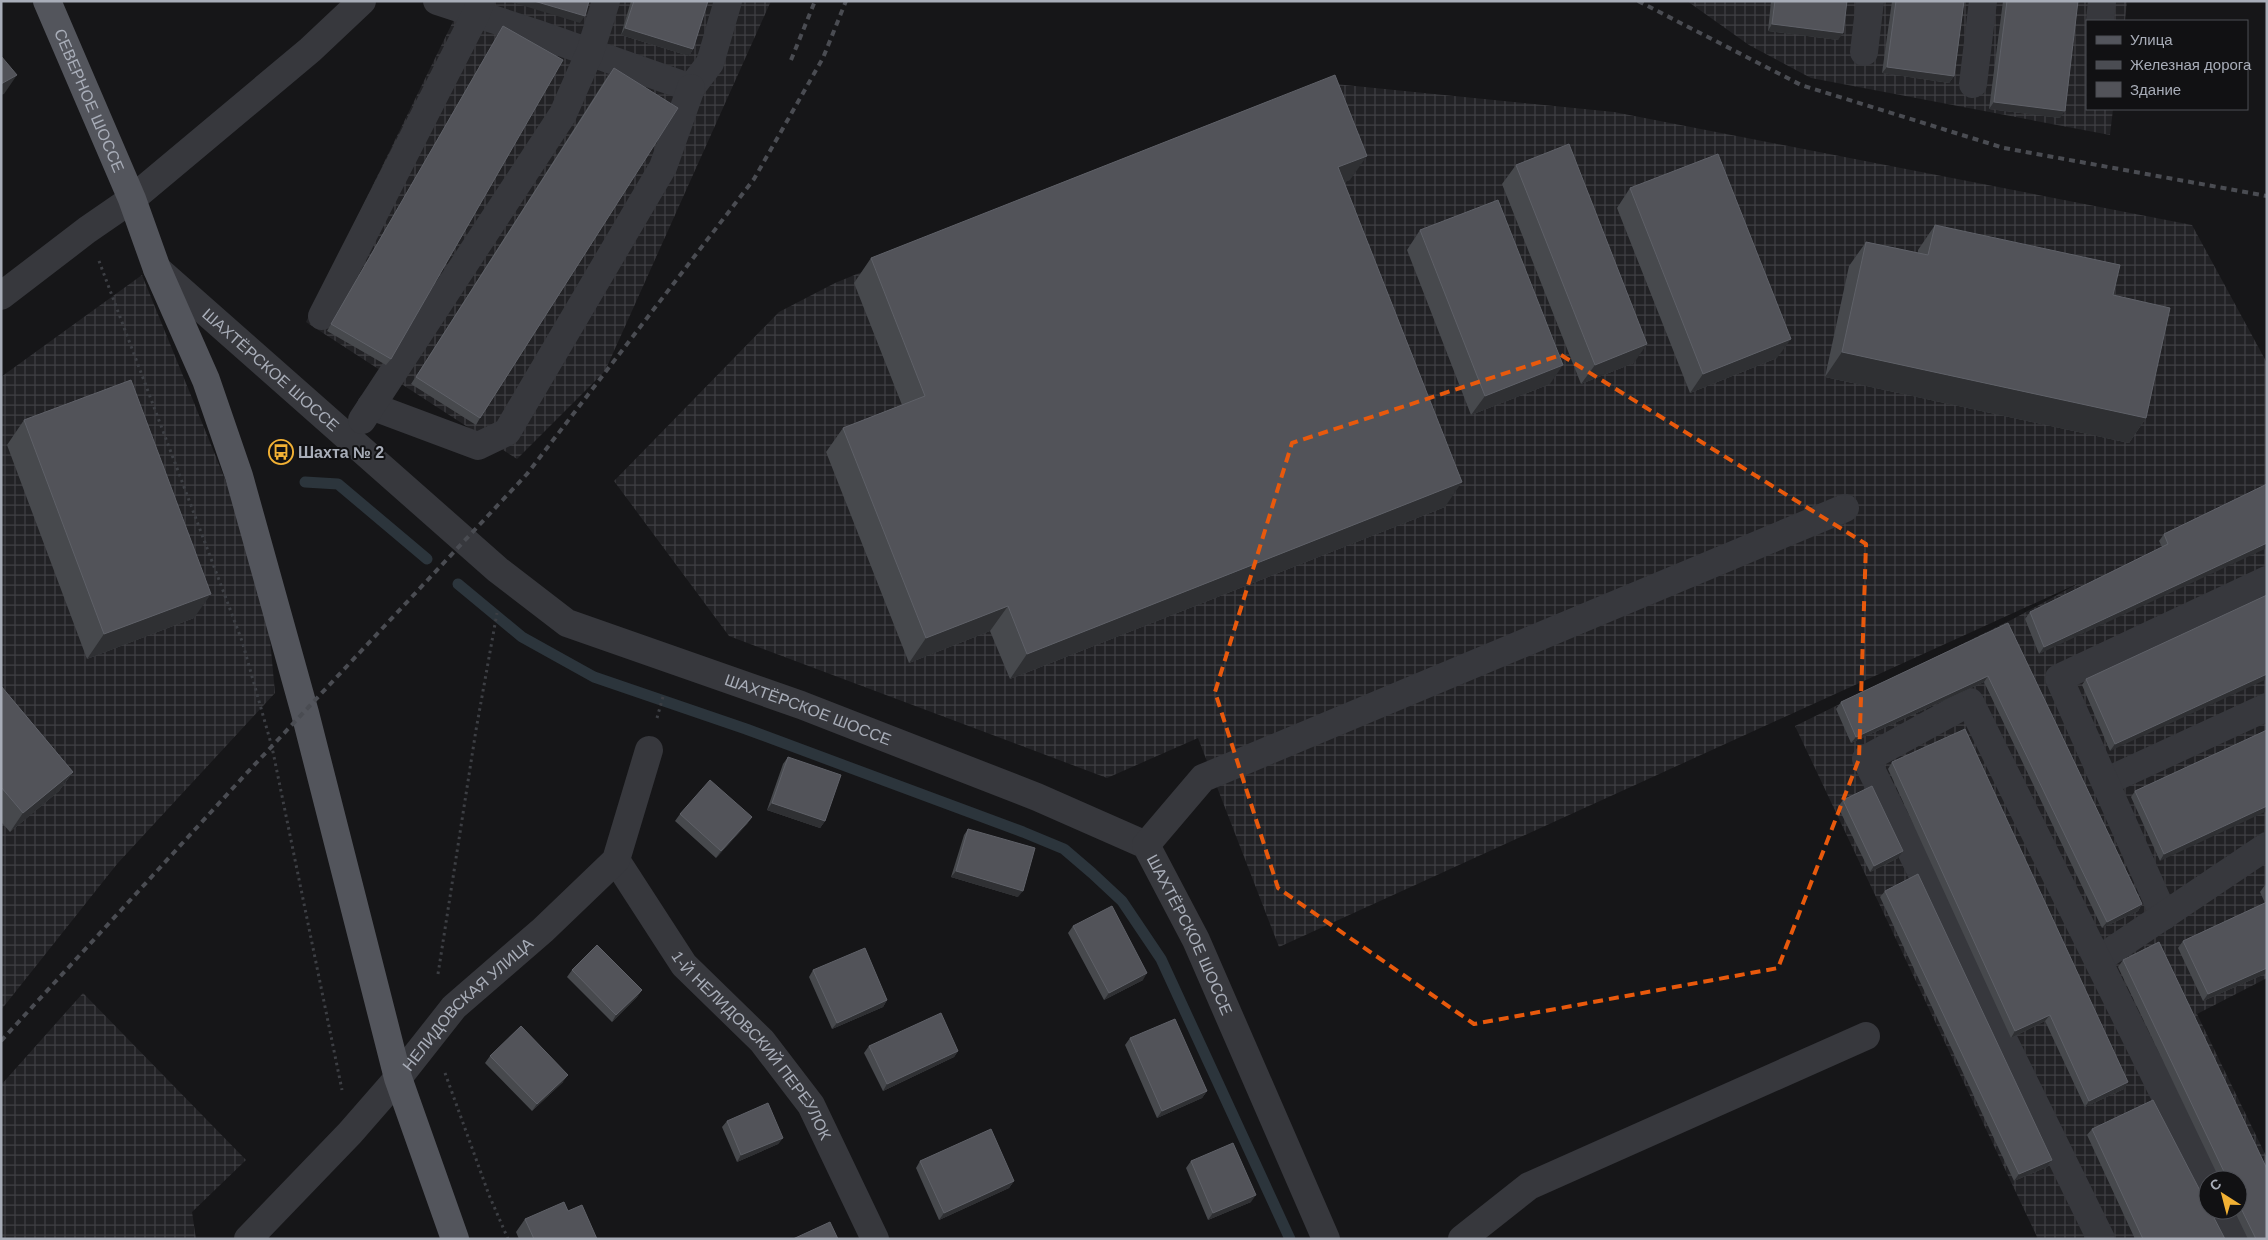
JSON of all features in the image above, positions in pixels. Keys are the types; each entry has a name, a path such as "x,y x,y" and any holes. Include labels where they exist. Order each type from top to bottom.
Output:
{"main road":[{"name":"СЕВЕРНОЕ ШОССЕ","path":"47,1 132,199 157,269 206,380 239,476 305,713 398,1078 455,1239"}],"street":[{"path":"1,296 87,230 132,199 310,50 362,1"},
{"path":"436,1 478,8 590,52 691,88"},
{"path":"350,438 563,114 590,52 606,1"},
{"path":"371,406 478,446 507,432 663,167 691,88 710,63 728,1"},
{"path":"1864,52 1870,1"},
{"path":"1973,84 1983,1"},
{"path":"2100,20 2102,1"},
{"path":"322,316 478,8"},
{"name":"ШАХТЁРСКОЕ ШОССЕ","path":"157,269 498,570 567,622 828,716 1037,797 1146,845 1196,940 1326,1239"},
{"path":"1146,845 1203,778 1845,508"},
{"path":"2164,916 2059,678 2267,580"},
{"path":"2101,1239 1866,759 1970,702 2202,1170"},
{"path":"2105,782 2267,706"},
{"name":"НЕЛИДОВСКАЯ УЛИЦА","path":"248,1239 350,1133 398,1078 454,1007 543,930 616,860 649,750"},
{"path":"2098,960 2267,846"},
{"name":"1-Й НЕЛИДОВСКИЙ ПЕРЕУЛОК","path":"616,860 684,965 762,1041 812,1105 875,1239"},
{"path":"1462,1239 1530,1186 1866,1036"},
{"path":"2226,1220 2235,1239"}],"path":[{"path":"87,230 242,641 272,747 350,1133"},
{"path":"438,976 492,633 498,607"},
{"path":"659,712 664,693"},
{"path":"432,1036 489,1195 508,1239"}],"highlighted area":[{"path":"1561,355 1866,544 1859,759 1778,968 1474,1024 1278,888 1215,692 1292,443"}],"shaded area":[{"path":"463,1 771,1 605,371 517,459 306,322"},
{"path":"1687,1 2127,1 2125,20 2086,20 2086,110 2113,110 2110,135 1811,78 1749,45"},
{"path":"1335,84 1614,112 2192,225 2267,363 2267,978 2197,1014 2267,1158 2267,1239 2038,1239 1795,726 2013,619 2079,583 1279,947 1198,738 1107,778 729,636 614,481 779,312 835,283 1231,121"},
{"path":"142,275 264,575 275,693 117,864 1,1010 1,377"},
{"path":"83,993 246,1160 192,1212 196,1239 1,1239 1,1085"}],"building":[{"path":"534,1 589,1 585,16"},
{"path":"634,1 708,1 693,49 625,28"},
{"path":"1775,1 1847,1 1843,33 1772,24"},
{"path":"1896,1 1964,1 1954,76 1887,67"},
{"path":"2007,1 2078,1 2065,111 1994,102"},
{"path":"503,26 563,60 391,359 331,324"},
{"path":"1,56 17,75 1,84"},
{"path":"614,68 678,108 480,418 416,377"},
{"path":"1335,75 1367,156 1338,167 1462,482 1027,654 1008,606 926,638 843,428 925,396 871,258"},
{"path":"1569,144 1647,344 1595,365 1516,165"},
{"path":"1718,154 1791,339 1703,374 1630,188"},
{"path":"1498,200 1563,365 1485,396 1420,230"},
{"path":"1935,225 2120,265 2113,295 2170,308 2146,418 1842,352 1866,242 1928,255"},
{"path":"131,380 211,594 104,634 24,420"},
{"path":"2267,484 2267,543 2044,647 2030,612 2168,544 2164,534"},
{"path":"2267,595 2267,674 2115,744 2086,679"},
{"path":"2008,623 2142,904 2107,922 1988,676 1856,737 1841,702"},
{"path":"1,686 73,772 23,813 1,787"},
{"path":"1965,729 2128,1082 2089,1101 2050,1015 2015,1031 1892,762"},
{"path":"2267,730 2267,806 2164,854 2135,791"},
{"path":"788,757 841,775 825,821 772,803"},
{"path":"710,780 752,817 721,851 680,814"},
{"path":"1872,786 1903,851 1874,866 1843,800"},
{"path":"968,829 1035,848 1023,891 956,871"},
{"path":"1918,874 2052,1160 2019,1174 1885,891"},
{"path":"2267,902 2267,968 2208,994 2183,941"},
{"path":"1112,906 1147,973 1109,993 1073,926"},
{"path":"2159,942 2267,1169 2267,1239 2256,1239 2247,1220 2248,1170 2223,1170 2123,960"},
{"path":"597,945 642,990 616,1015 572,970"},
{"path":"865,948 887,1000 837,1023 813,970"},
{"path":"941,1013 958,1051 887,1084 869,1046"},
{"path":"1175,1019 1207,1091 1162,1111 1130,1038"},
{"path":"521,1026 568,1075 537,1104 490,1056"},
{"path":"2153,1100 2198,1187 2198,1220 2215,1220 2225,1239 2143,1239 2092,1129"},
{"path":"768,1103 783,1138 741,1155 727,1121"},
{"path":"991,1129 1014,1181 944,1213 920,1161"},
{"path":"1233,1143 1256,1195 1213,1213 1191,1161"},
{"path":"564,1202 568,1211 582,1205 597,1239 534,1239 525,1219"},
{"path":"830,1222 838,1239 793,1239"}],"waterway":[{"path":"305,482 338,484 427,559"},
{"path":"458,584 522,637 594,677 746,729 1064,849 1122,901 1161,959 1290,1239"}],"railway":[{"path":"791,60 815,1"},
{"path":"1,1041 244,776 527,474 754,179 823,58 846,1"},
{"path":"1638,1 1801,85 2004,148 2267,196"}],"place":[{"name":"Шахта № 2","path":"281,452"}]}
